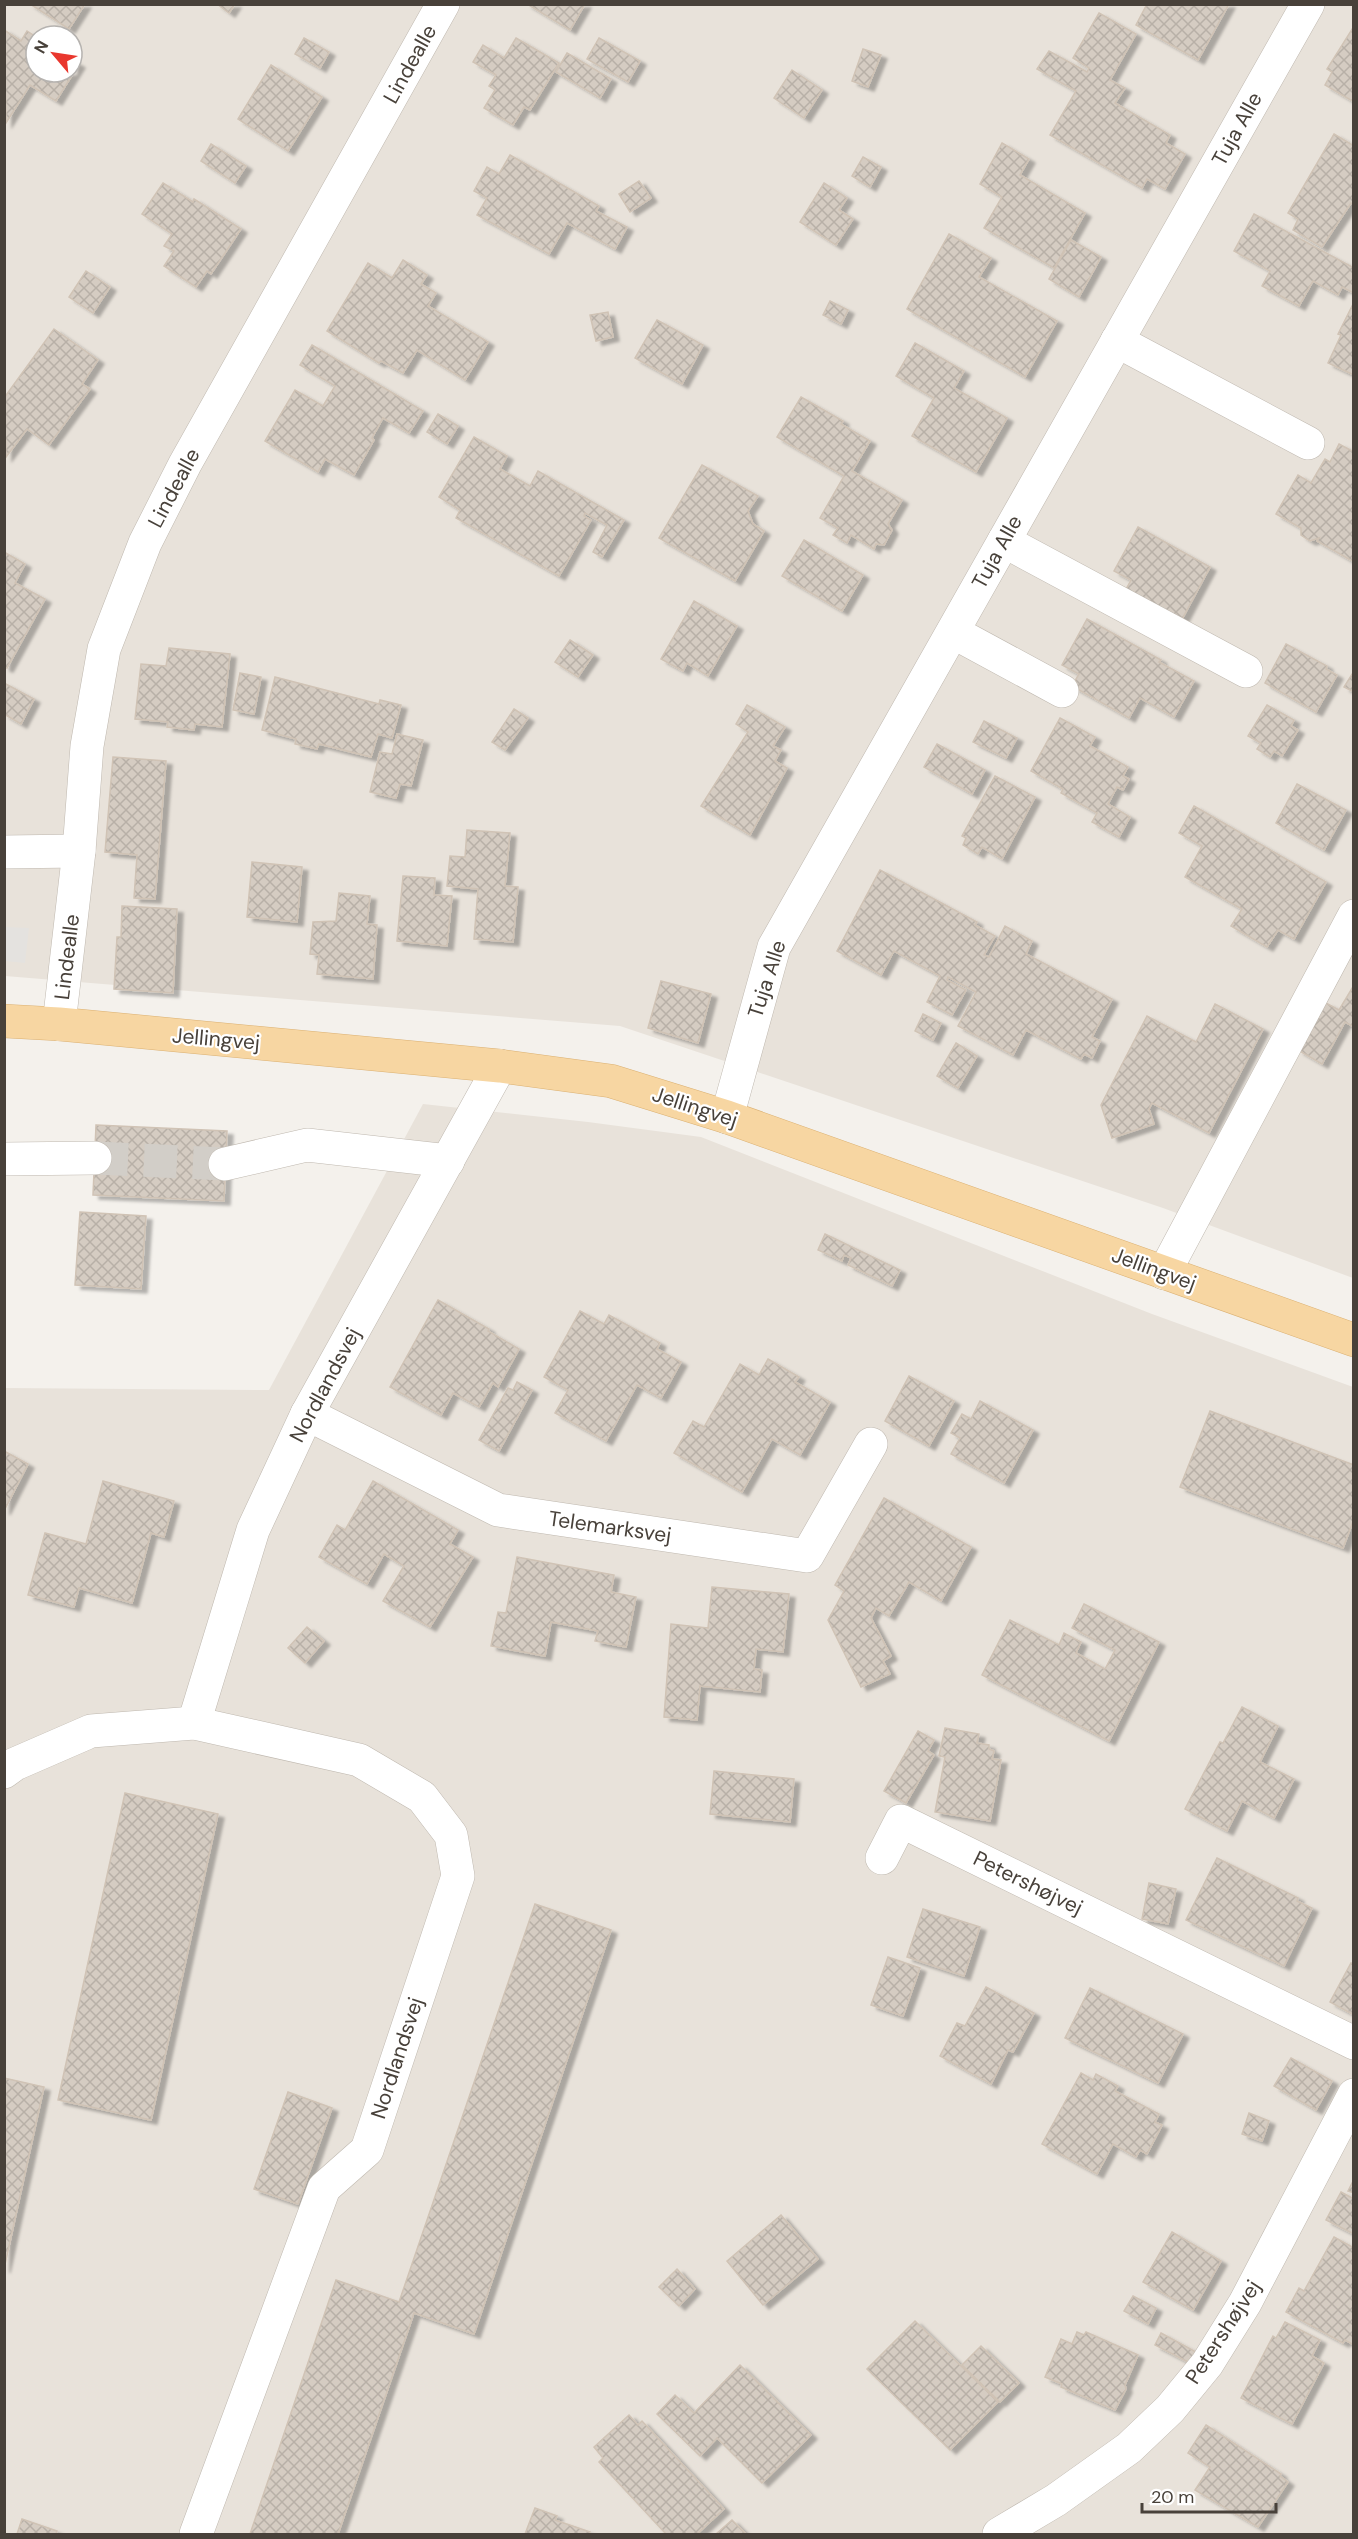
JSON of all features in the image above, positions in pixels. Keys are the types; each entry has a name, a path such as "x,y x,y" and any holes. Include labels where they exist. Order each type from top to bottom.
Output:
{"main road":[{"name":"Jellingvej","path":"4,1021 59,1024 500,1066 611,1081 727,1117 1353,1340"}],"street":[{"name":"Lindealle","path":"59,1024 79,851 87,746 104,649 145,543 186,465 443,4"},
{"name":"Tuja Alle","path":"727,1117 774,947 1308,4"},
{"path":"1117,341 1308,443"},
{"path":"1004,541 1246,671"},
{"path":"953,632 1062,691"},
{"path":"4,852 79,851"},
{"path":"1164,1273 1353,916"},
{"name":"Nordlandsvej","path":"194,1724 254,1530 307,1414 500,1066"},
{"path":"225,1164 307,1145 448,1161"},
{"path":"4,1159 95,1158"},
{"name":"Telemarksvej","path":"307,1414 498,1510 807,1556 871,1444"},
{"name":"Nordlandsvej","path":"4,1772 15,1764 91,1731 194,1724 359,1760 422,1797 451,1835 458,1876 367,2150 324,2188 196,2535"},
{"name":"Petershøjvej","path":"882,1858 901,1821 1353,2043"},
{"name":"Petershøjvej","path":"999,2535 1056,2500 1129,2448 1170,2409 1207,2364 1245,2303 1353,2095"}],"shaded area":[{"path":"4,5 1353,5 1353,1278 1163,1208 620,1026 5,976"},
{"path":"5,927 29,928 25,963 5,961"},
{"path":"423,1104 701,1137 1152,1314 1353,1387 1353,2534 5,2534 5,1388 269,1390"}],"building":[{"path":"30,4 85,4 72,24 61,24"},
{"path":"217,4 235,4 229,13"},
{"path":"527,4 585,4 570,30"},
{"path":"1147,4 1229,4 1198,60 1136,25"},
{"path":"1099,13 1136,34 1110,80 1125,88 1115,103 1170,135 1166,143 1185,154 1165,189 1147,179 1142,188 1050,135 1076,91 1037,69 1049,51 1087,72 1089,68 1073,58"},
{"path":"1354,26 1354,102 1325,85 1332,72 1327,69"},
{"path":"4,30 21,41 24,36 24,84 67,84 56,101 30,85 6,123"},
{"path":"304,38 329,52 320,68 295,54"},
{"path":"516,38 559,63 530,110 524,107 513,125 484,108 495,90 489,86 496,75 473,62 483,45 504,58"},
{"path":"599,38 640,61 628,82 587,59"},
{"path":"863,49 881,55 868,87 852,81"},
{"path":"567,53 611,79 600,98 556,72"},
{"path":"271,65 322,97 288,151 238,119"},
{"path":"792,70 822,90 804,118 774,98"},
{"path":"1334,134 1354,146 1354,205 1351,203 1322,247 1293,230 1298,219 1288,213"},
{"path":"1002,143 1029,159 1020,175 1085,213 1054,268 984,228 1002,197 980,184"},
{"path":"211,144 246,166 235,183 201,161"},
{"path":"510,155 599,206 596,211 627,227 615,249 567,223 549,254 477,215 487,198 474,191 487,167 499,174"},
{"path":"863,157 881,167 870,187 852,176"},
{"path":"639,181 651,198 630,212 619,194"},
{"path":"163,183 193,202 194,199 241,229 211,274 207,271 196,287 164,266 174,251 164,246 172,234 142,214"},
{"path":"824,183 847,198 839,210 853,219 836,245 800,222"},
{"path":"1254,214 1354,268 1354,293 1342,287 1338,295 1313,281 1299,306 1262,286 1270,271 1234,251"},
{"path":"949,234 991,258 979,277 1057,321 1025,377 907,309"},
{"path":"1071,240 1101,257 1079,297 1049,279"},
{"path":"403,260 427,275 421,284 436,293 428,306 488,342 465,380 417,350 403,373 381,361 379,363 327,331 368,263 392,278"},
{"path":"86,271 110,287 93,313 69,297"},
{"path":"830,301 848,310 841,324 823,315"},
{"path":"1354,302 1354,375 1328,363 1341,335 1338,334"},
{"path":"608,312 613,337 596,341 590,315"},
{"path":"657,320 703,345 682,384 635,358"},
{"path":"54,329 98,360 82,384 90,389 49,445 27,429 6,457 4,398"},
{"path":"915,343 964,371 954,388 1007,418 976,472 912,436 934,398 896,376"},
{"path":"312,345 423,411 409,433 383,418 372,438 374,440 354,475 325,459 318,472 265,441 295,390 323,406 335,386 300,365"},
{"path":"801,397 843,421 841,424 870,441 852,471 902,500 888,524 892,530 884,545 876,544 874,549 851,535 847,543 833,535 838,528 820,518 844,476 777,437"},
{"path":"438,414 458,426 447,444 427,432"},
{"path":"474,437 507,456 500,469 530,486 538,471 624,520 602,557 593,552 607,525 585,513 584,516 591,520 559,576 456,518 460,510 439,497"},
{"path":"1339,444 1354,452 1354,562 1317,541 1319,538 1310,541 1301,535 1301,528 1276,514 1298,475 1311,483 1325,459 1330,462"},
{"path":"702,465 758,496 748,511 753,524 764,531 735,581 659,538"},
{"path":"1138,527 1210,567 1180,623 1124,593 1131,580 1114,571"},
{"path":"804,540 863,575 842,611 782,576"},
{"path":"4,552 25,564 15,583 45,599 7,668 4,667"},
{"path":"694,601 737,626 708,676 687,663 683,671 661,659"},
{"path":"1087,619 1194,681 1174,717 1140,698 1129,718 1072,686 1079,674 1062,665"},
{"path":"570,640 593,655 578,677 555,662"},
{"path":"1286,644 1327,666 1326,669 1337,675 1316,712 1265,683"},
{"path":"169,648 230,654 222,727 195,724 194,730 167,727 168,722 135,719 141,664 166,666"},
{"path":"1354,671 1354,692 1344,687"},
{"path":"240,673 261,677 254,714 233,710"},
{"path":"275,677 379,704 380,700 401,705 392,738 378,734 371,757 319,744 317,749 295,744 296,739 262,730"},
{"path":"4,683 34,699 21,724 4,714"},
{"path":"747,705 785,727 773,746 781,750 775,761 787,768 750,835 701,806 748,732 736,724"},
{"path":"1267,705 1294,720 1291,726 1298,730 1282,756 1274,751 1270,757 1257,749 1261,743 1248,736"},
{"path":"514,709 528,718 505,750 492,742"},
{"path":"1060,718 1095,737 1090,746 1128,767 1123,776 1129,779 1123,790 1117,787 1108,804 1130,817 1119,837 1092,822 1097,813 1061,793 1063,789 1031,771"},
{"path":"984,721 1017,738 1006,758 973,742"},
{"path":"397,734 423,740 411,786 400,784 396,798 370,792 380,752 392,754"},
{"path":"937,744 985,770 972,794 924,767"},
{"path":"113,757 166,761 155,899 134,898 137,855 105,852"},
{"path":"995,776 1035,797 1002,859 982,847 978,854 963,845 966,838 962,836"},
{"path":"1297,784 1346,810 1324,850 1276,823"},
{"path":"1194,806 1326,882 1294,939 1278,930 1267,947 1231,926 1242,909 1185,877 1202,846 1179,833"},
{"path":"467,830 510,833 505,886 518,887 513,942 474,939 478,889 447,886 450,856 465,857"},
{"path":"252,862 302,867 297,922 247,917"},
{"path":"880,870 977,922 975,925 995,936 984,955 989,957 1005,926 1032,941 1026,954 1112,999 1092,1037 1100,1041 1092,1058 1084,1054 1081,1059 1026,1030 1013,1055 958,1026 976,992 948,977 947,980 966,990 952,1015 927,1002 940,976 894,951 881,975 837,951"},
{"path":"403,876 435,878 434,895 452,896 447,946 397,941"},
{"path":"339,893 370,896 367,924 377,925 373,979 317,974 319,955 310,954 313,922 336,921"},
{"path":"122,906 177,909 173,993 114,989 117,937 121,937"},
{"path":"661,981 711,994 698,1043 648,1028"},
{"path":"1354,985 1354,1027 1345,1022 1322,1064 1298,1050 1326,1003 1339,1010"},
{"path":"1215,1004 1263,1029 1209,1133 1152,1103 1149,1109 1154,1124 1112,1138 1101,1105 1147,1016 1196,1042"},
{"path":"923,1014 941,1023 933,1040 915,1031"},
{"path":"956,1043 977,1056 958,1088 937,1076"},
{"path":"96,1125 227,1131 224,1201 93,1195"},
{"path":"80,1212 146,1216 141,1289 75,1285"},
{"path":"825,1234 900,1270 892,1286 848,1265 851,1258 844,1255 842,1261 818,1250"},
{"path":"438,1300 519,1349 498,1387 493,1383 479,1407 453,1393 441,1415 390,1387"},
{"path":"580,1311 604,1324 609,1315 660,1343 657,1349 681,1362 661,1398 637,1385 606,1441 555,1413 568,1390 544,1377"},
{"path":"768,1359 799,1377 795,1382 830,1402 800,1455 772,1439 742,1492 674,1453 693,1421 704,1427 740,1364 759,1375"},
{"path":"909,1376 954,1401 929,1446 885,1421"},
{"path":"517,1382 532,1390 499,1451 479,1440 508,1388 513,1390"},
{"path":"980,1401 1033,1430 1004,1483 951,1454 960,1438 951,1433 962,1414 971,1419"},
{"path":"1210,1411 1354,1465 1354,1519 1343,1548 1180,1487"},
{"path":"4,1451 28,1464 4,1511"},
{"path":"103,1481 174,1501 164,1537 151,1533 132,1603 79,1588 74,1607 28,1595 45,1533 86,1544"},
{"path":"373,1481 458,1530 450,1544 473,1557 430,1627 383,1601 404,1566 384,1554 367,1584 319,1557 337,1525 345,1530"},
{"path":"884,1498 971,1547 941,1601 909,1582 889,1616 876,1608 871,1618 891,1656 883,1661 890,1674 861,1687 828,1620 844,1591 835,1585"},
{"path":"517,1557 614,1575 611,1592 636,1597 626,1647 595,1641 598,1631 551,1622 545,1656 491,1646 498,1612 506,1613"},
{"path":"712,1587 789,1594 783,1652 756,1649 754,1669 762,1670 760,1692 700,1686 697,1720 664,1717 671,1624 708,1628"},
{"path":"1084,1604 1159,1642 1109,1741 982,1675 1010,1620 1059,1645 1064,1633 1081,1642 1076,1653 1105,1669 1115,1650 1072,1628"},
{"path":"307,1627 324,1641 305,1663 288,1648"},
{"path":"1242,1707 1278,1726 1260,1762 1294,1779 1274,1818 1242,1801 1227,1831 1185,1809 1220,1742 1223,1743"},
{"path":"945,1728 979,1734 977,1743 989,1745 989,1749 994,1751 992,1759 1001,1760 990,1821 935,1812 945,1757 939,1756"},
{"path":"918,1731 934,1740 928,1751 934,1755 906,1803 884,1791"},
{"path":"714,1771 794,1779 790,1822 710,1814"},
{"path":"125,1793 218,1814 151,2120 58,2100"},
{"path":"1217,1858 1298,1898 1297,1901 1312,1908 1284,1966 1186,1920"},
{"path":"1149,1883 1176,1889 1168,1924 1142,1919"},
{"path":"535,1904 611,1930 474,2334 414,2313 338,2534 250,2534 336,2280 399,2302"},
{"path":"923,1909 980,1927 964,1976 907,1957"},
{"path":"888,1957 920,1968 903,2016 871,2005"},
{"path":"1351,1963 1354,1964 1354,2015 1330,2002"},
{"path":"986,1987 1034,2013 1013,2052 1008,2050 991,2084 940,2056 957,2023 965,2026"},
{"path":"1090,1988 1183,2034 1158,2083 1065,2038"},
{"path":"1291,2058 1332,2081 1316,2110 1274,2086"},
{"path":"1081,2073 1093,2080 1096,2074 1118,2086 1115,2091 1159,2114 1155,2122 1162,2125 1147,2154 1140,2150 1136,2157 1113,2144 1097,2174 1042,2144"},
{"path":"4,2078 44,2087 4,2269"},
{"path":"288,2092 332,2108 298,2204 254,2189"},
{"path":"1249,2113 1269,2121 1262,2141 1242,2134"},
{"path":"1354,2179 1354,2193 1348,2191"},
{"path":"1341,2192 1354,2199 1354,2234 1326,2220"},
{"path":"781,2215 818,2259 763,2305 727,2261"},
{"path":"1172,2232 1221,2261 1193,2310 1143,2282"},
{"path":"1334,2237 1354,2248 1354,2345 1345,2340 1343,2343 1286,2312 1299,2288 1304,2291"},
{"path":"677,2269 695,2289 679,2306 659,2287"},
{"path":"1133,2296 1156,2308 1148,2324 1124,2311"},
{"path":"915,2321 998,2402 950,2450 867,2369"},
{"path":"1285,2322 1320,2340 1312,2356 1324,2363 1292,2424 1241,2398 1273,2336 1276,2338"},
{"path":"1077,2332 1084,2335 1086,2332 1138,2355 1125,2385 1126,2389 1115,2410 1061,2387 1062,2384 1045,2377 1061,2339 1072,2344"},
{"path":"1161,2333 1196,2352 1190,2363 1155,2345"},
{"path":"981,2346 1019,2383 1000,2402 962,2365"},
{"path":"740,2365 811,2435 762,2483 717,2438 700,2456 657,2414 675,2395 694,2413"},
{"path":"629,2415 638,2425 642,2421 724,2509 697,2534 666,2534 599,2462 603,2458 594,2447"},
{"path":"1206,2425 1281,2474 1280,2476 1288,2482 1258,2527 1195,2490 1210,2467 1188,2453"},
{"path":"535,2508 557,2516 555,2520 590,2532 589,2534 525,2534"},
{"path":"22,2519 57,2531 56,2534 17,2534"},
{"path":"732,2520 746,2534 716,2534"}],"tunnel":[{"path":"95,1158 225,1164"}]}
